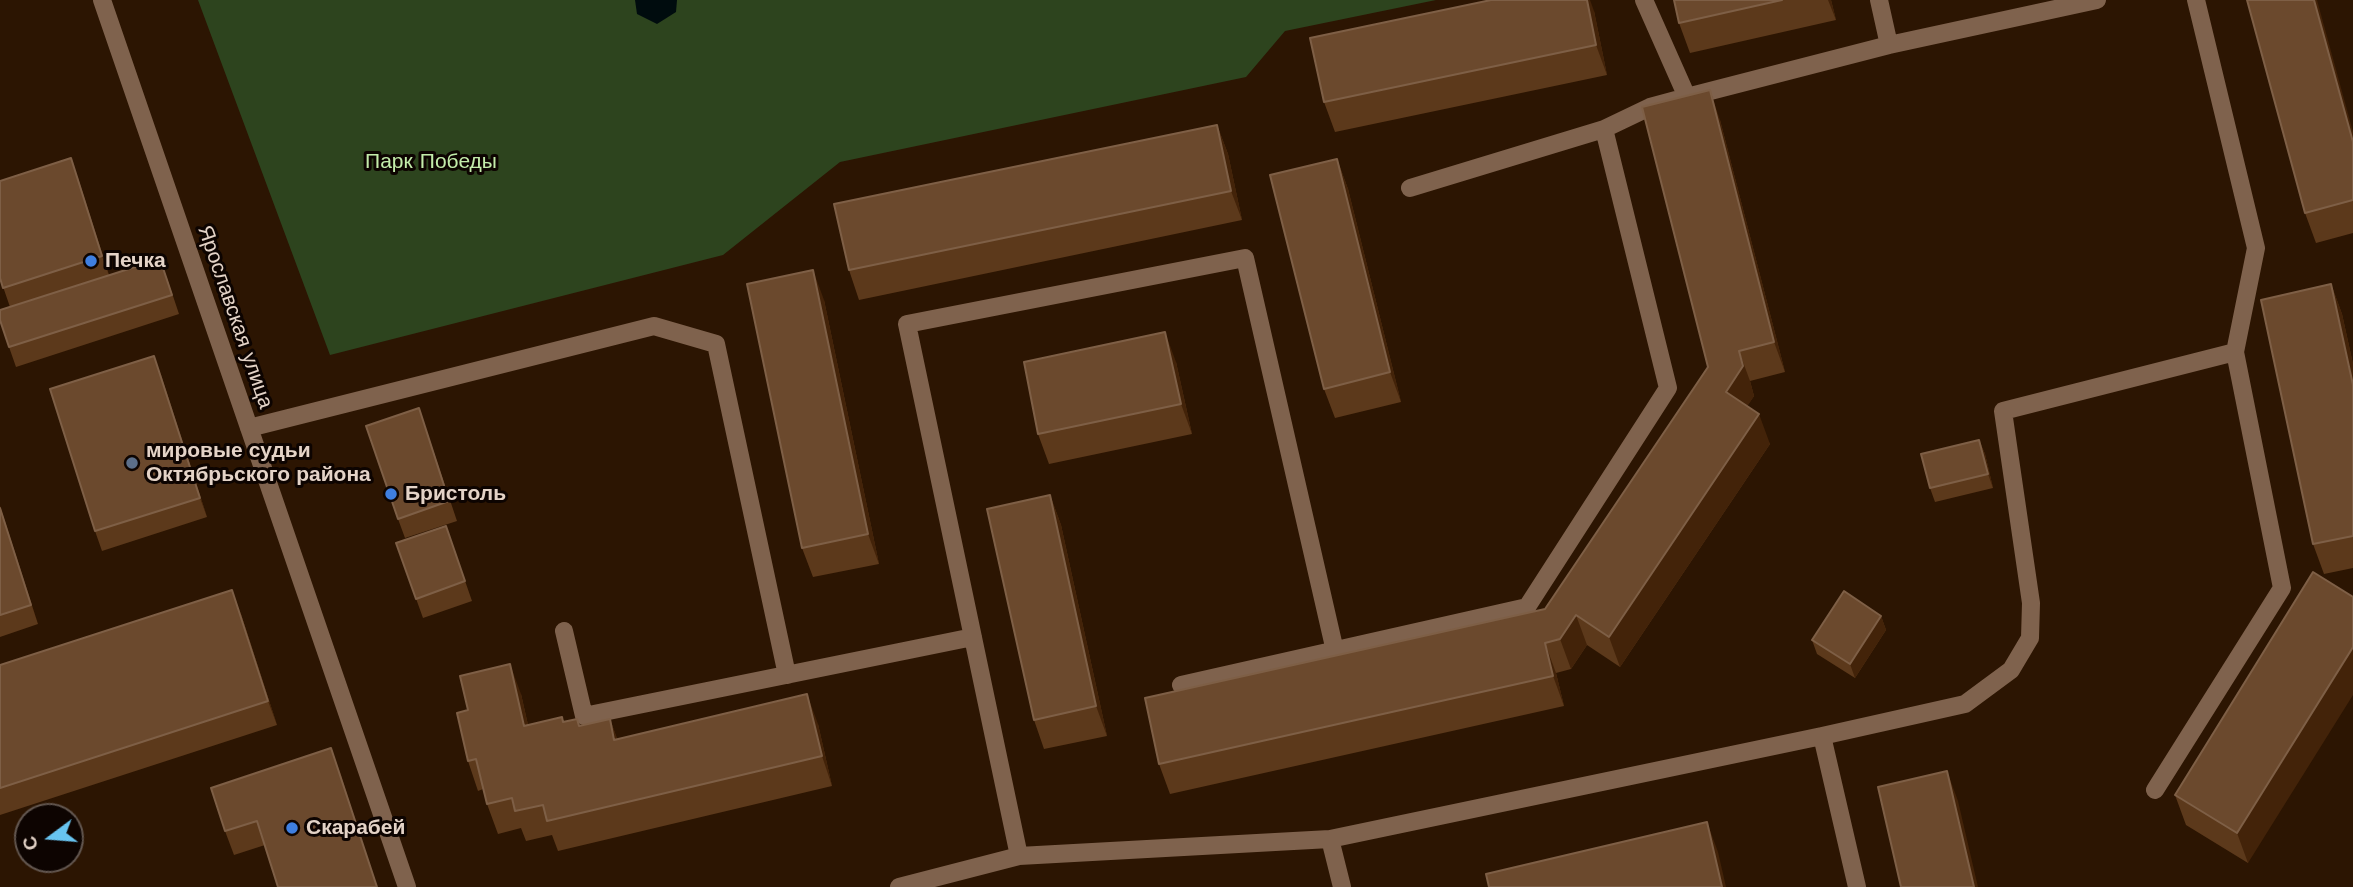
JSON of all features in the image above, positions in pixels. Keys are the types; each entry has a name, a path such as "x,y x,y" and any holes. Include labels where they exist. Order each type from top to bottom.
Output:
{"street":[{"name":"Ярославская улица","path":"102,0 407,887"},
{"path":"1644,0 1687,97"},
{"path":"1879,0 1889,45"},
{"path":"1410,188 1604,129 1650,107 1889,45 2098,0"},
{"path":"2155,790 2282,588 2235,352 2256,248 2196,0"},
{"path":"1181,685 1527,607 1668,388 1604,129"},
{"path":"1019,856 907,324 1245,258 1335,650"},
{"path":"249,428 654,326 716,344 787,675"},
{"path":"899,887 1019,856 1330,839 1965,704 2011,670 2030,638 2031,603 2003,411 2235,352"},
{"path":"564,631 583,716 973,637"},
{"path":"1822,736 1857,887"},
{"path":"1330,839 1342,887"}],"green space":[{"name":"Парк Победы","path":"198,0 1436,0 1285,31 1246,77 840,162 723,255 330,355"}],"shaded area":[{"path":"635,0 677,0 676,12 657,24 637,14"}],"building":[{"path":"1491,0 1587,0 1596,45 1324,102 1310,38"},
{"path":"1674,0 1782,0 1679,23"},
{"path":"2247,0 2314,0 2353,142 2353,200 2305,213"},
{"path":"1710,90 1774,342 1739,351 1743,366 1726,392 1759,414 1609,637 1576,615 1560,639 1545,643 1553,676 1159,764 1145,698 1545,609 1708,367 1642,107"},
{"path":"1217,125 1231,191 849,270 834,204"},
{"path":"71,158 102,256 3,288 0,278 0,181"},
{"path":"1337,159 1390,372 1324,389 1270,175"},
{"path":"160,259 172,295 9,347 0,320 0,310"},
{"path":"813,270 868,534 802,548 747,284"},
{"path":"2331,284 2353,385 2353,536 2313,544 2261,300"},
{"path":"1165,332 1181,404 1038,434 1024,362"},
{"name":"мировые судьи Октябрьского района","path":"154,356 200,498 95,531 50,389"},
{"path":"419,408 449,501 398,519 366,426"},
{"path":"1979,440 1988,474 1930,488 1921,454"},
{"path":"1050,495 1096,706 1034,720 987,509"},
{"path":"0,508 31,605 0,615"},
{"path":"446,526 465,581 416,599 396,543"},
{"path":"2313,572 2353,597 2353,647 2237,833 2175,795"},
{"path":"232,590 268,701 0,788 0,665"},
{"path":"1844,591 1881,616 1850,664 1812,640"},
{"path":"510,664 524,726 562,717 563,722 577,719 579,726 610,719 614,740 807,694 822,756 547,821 543,805 515,811 512,798 487,804 476,759 468,761 457,713 468,710 460,676"},
{"name":"Скарабей","path":"331,748 377,887 278,887 257,821 225,831 211,788"},
{"path":"1947,771 1974,887 1901,887 1878,787"},
{"path":"1707,822 1722,887 1489,887 1486,874"}],"place":[{"name":"Печка","path":"91,261"},
{"name":"мировые судьи Октябрьского района","path":"132,463"},
{"name":"Бристоль","path":"391,494"},
{"name":"Скарабей","path":"292,828"}]}
